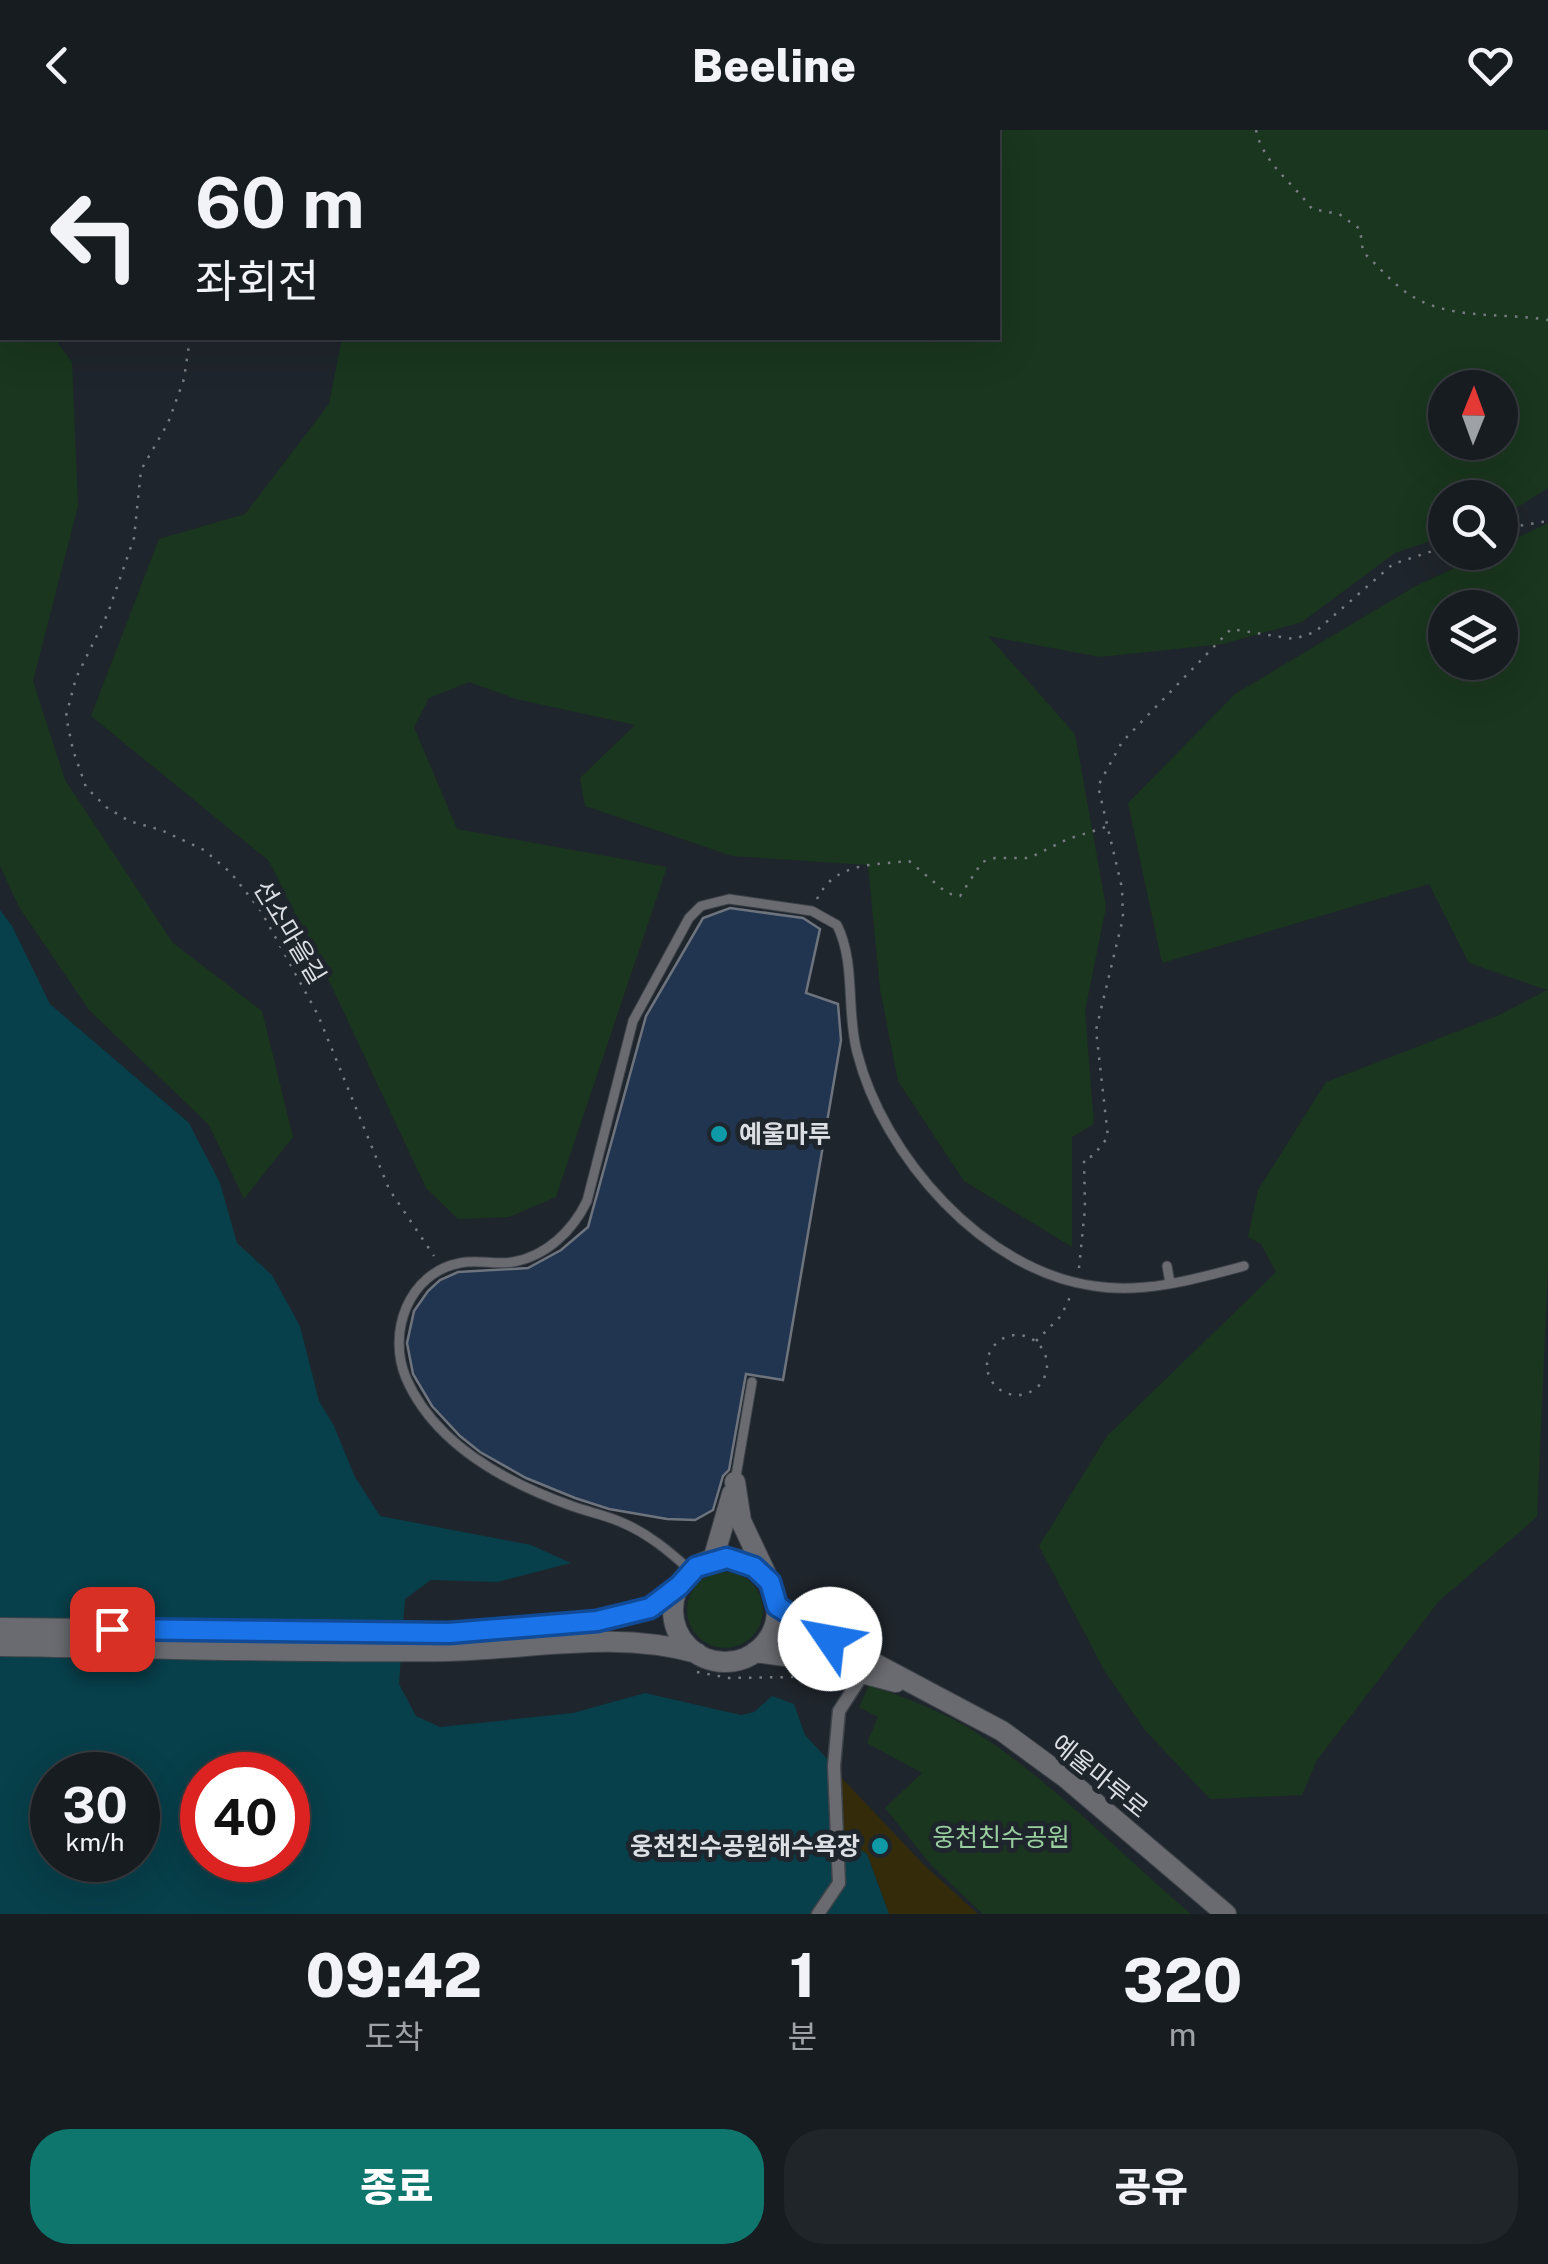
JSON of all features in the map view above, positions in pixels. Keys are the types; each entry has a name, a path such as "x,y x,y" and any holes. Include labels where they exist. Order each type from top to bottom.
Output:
{"street":[{"path":"712,1560 735,1482"},
{"path":"0,1646 617,1641 659,1642 694,1661 732,1661 755,1652 770,1636 777,1606 741,1521 735,1482"},
{"path":"0,1628 450,1642 597,1621 650,1608 712,1560 741,1560 770,1582"},
{"path":"685,1578 675,1598 675,1623 694,1661"},
{"path":"777,1606 931,1692"},
{"path":"755,1652 812,1660 931,1692"},
{"path":"818,1914 839,1883 834,1766 839,1711 863,1674"},
{"name":"예울마루로","path":"931,1692 1002,1730 1066,1778 1226,1914"}],"lane":[{"path":"685,1578 659,1544 625,1524 526,1487 459,1446 432,1419 405,1376 397,1333 410,1300 442,1269 462,1262 524,1259 552,1244 574,1224 587,1200 632,1020 689,918 701,906 729,899 812,911 837,925 843,936 856,1050 884,1122 909,1162 941,1200 980,1234 1016,1258 1074,1282 1124,1288 1170,1283 1244,1266"},
{"path":"1167,1266 1170,1283"},
{"path":"735,1482 752,1382"}],"path":[{"path":"1256,130 1273,168 1289,178 1312,209 1339,214 1360,230 1363,252 1407,294 1436,308 1548,320"},
{"name":"선소마을길","path":"190,340 184,379 168,423 141,470 134,538 108,613 76,678 66,716 73,750 86,787 106,807 129,821 162,830 204,850 231,872 261,911 318,1015 389,1189 442,1269"},
{"path":"1518,526 1548,520"},
{"path":"1036,1341 1060,1316 1083,1258 1084,1159 1093,1156 1108,1136 1096,1030 1123,918 1122,888 1098,786 1122,742 1231,629 1294,639 1315,632 1393,564 1428,553"},
{"path":"812,911 824,886 847,868 909,861 947,894 960,896 982,862 1029,858 1108,826"},
{"path":"1007,1336 1027,1336 1036,1341 1043,1348 1048,1367 1040,1385 1023,1395 1013,1395 996,1386 987,1368 991,1349 1007,1336"},
{"path":"694,1661 707,1676 808,1676"}],"green space":[{"path":"1000,130 1548,130 1548,488 1518,507 1518,480 1428,480 1428,542 1395,553 1302,622 1223,644 1100,657 988,636 1075,734 1106,907 1085,1011 1094,1124 1072,1137 1072,1247 964,1181 898,1081 880,989 868,865 732,856 585,806 580,778 635,725 516,699 469,682 429,698 414,727 457,829 667,867 556,1197 509,1217 458,1219 426,1188 269,861 91,716 159,539 245,514 329,404 342,340 1000,340"},
{"path":"0,340 56,340 72,362 78,506 33,681 65,780 173,943 262,1011 293,1137 244,1199 209,1125 89,1010 19,907 0,866"},
{"path":"1548,523 1548,1267 1537,1517 1439,1601 1317,1760 1302,1795 1210,1799 1144,1729 1104,1670 1039,1546 1107,1436 1276,1272 1261,1244 1248,1237 1258,1190 1326,1082 1497,1016 1547,990 1469,963 1429,884 1162,963 1128,803 1235,694 1414,587 1450,570 1518,570 1518,537"},
{"path":"725,1572 752,1583 763,1610 752,1637 725,1648 698,1637 687,1610 698,1583"},
{"name":"웅천친수공원","path":"869,1685 912,1701 980,1735 1062,1798 1191,1914 983,1914 931,1865 885,1808 922,1773 867,1743 878,1717 859,1707"}],"sand":[{"name":"웅천친수공원해수욕장","path":"837,1773 925,1866 978,1914 889,1914 867,1854 841,1838"}],"water":[{"path":"0,910 12,926 50,1004 189,1123 220,1183 237,1243 272,1275 300,1326 319,1401 355,1477 380,1516 531,1545 571,1563 497,1582 431,1580 405,1599 399,1684 416,1716 440,1727 573,1713 645,1693 741,1715 754,1712 772,1696 794,1704 805,1735 834,1766 841,1837 867,1854 889,1914 0,1914"}],"building":[{"name":"예울마루","path":"730,908 803,918 820,929 806,993 838,1004 841,1040 783,1380 746,1374 729,1470 723,1476 713,1510 695,1520 667,1519 609,1509 575,1498 526,1478 480,1452 432,1406 413,1374 407,1343 414,1311 440,1280 458,1272 528,1268 561,1250 588,1227 646,1016 703,918"}],"place":[{"name":"예울마루","path":"719,1134"},
{"name":"웅천친수공원해수욕장","path":"880,1846"}],"route":[{"path":"112,1629 449,1633 597,1621 650,1608 696,1567 727,1558 754,1567 770,1582 777,1606 830,1639"}]}
